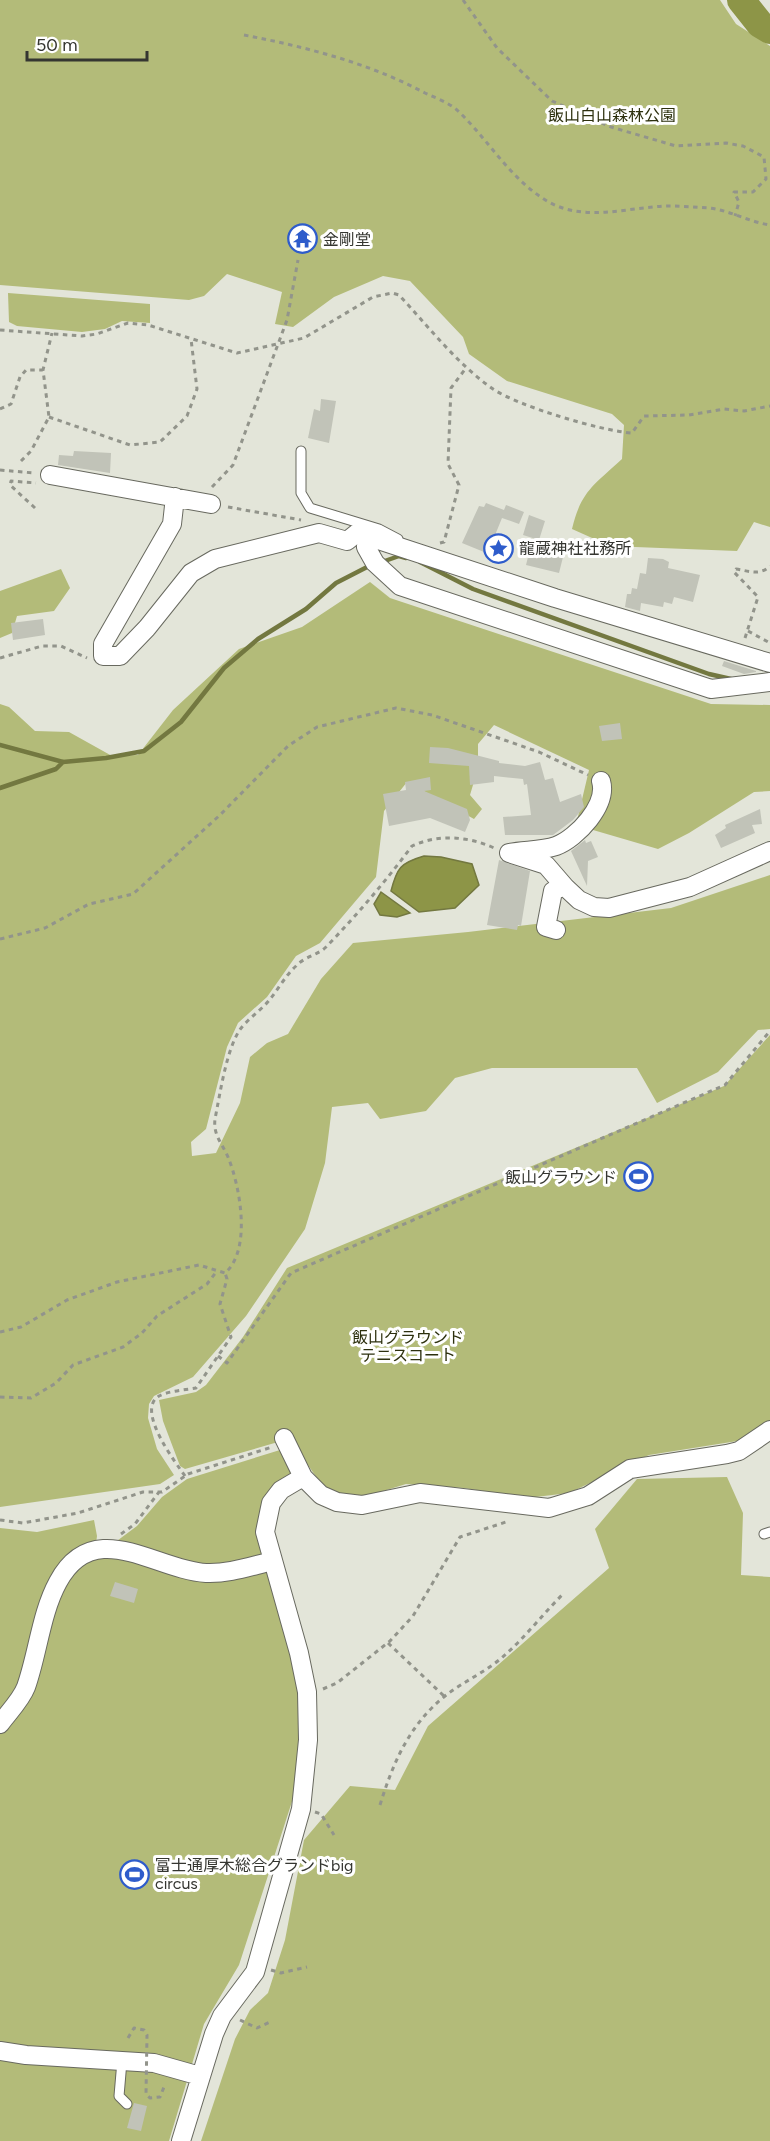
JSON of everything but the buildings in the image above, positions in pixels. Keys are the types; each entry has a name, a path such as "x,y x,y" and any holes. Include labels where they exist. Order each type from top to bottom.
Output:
{"street":[{"path":"50,475 205,502"},
{"path":"175,497 172,524 103,644 104,656 120,656 147,628 191,573 215,559 319,533 347,542 357,533 770,663"},
{"path":"372,537 366,548 375,563 400,586 711,689 770,682"},
{"path":"509,853 554,847 570,838 599,806 603,788 601,781"},
{"path":"509,853 546,865 579,900 594,907 609,908 690,887 770,851"},
{"path":"555,930 546,927 552,891 565,887"},
{"path":"285,1440 303,1476 321,1495 351,1504 362,1506 420,1493 536,1509 549,1508 588,1496 630,1468 739,1451 770,1430"},
{"path":"181,2141 214,2034 225,2012 247,1985 256,1966 301,1809 308,1740 307,1692 299,1653 265,1532 268,1510 281,1490 303,1476"},
{"path":"0,1724 26,1689 28,1658 54,1590 72,1562 84,1554 104,1549 125,1550 203,1573 224,1572 273,1561"},
{"path":"0,2050 20,2055 154,2063 200,2076"}],"lane":[{"path":"301,451 301,493 310,508 379,529 400,540 404,548"},
{"path":"122,2061 119,2097 127,2104"}],"path":[{"path":"463,0 497,48 552,101 610,127 676,146 726,143 742,146 764,157 766,179 750,193 740,190 734,192 739,202 734,216"},
{"path":"244,35 287,43 363,65 403,81 455,108 495,150 518,179 548,201 582,211 604,214 666,206 713,208 770,225"},
{"path":"298,260 293,295 278,345 233,465 205,502 305,521"},
{"path":"0,330 97,334 128,323 162,328 237,353 304,338 373,297 392,293 399,295 466,368 495,390 535,407 614,432 632,433 644,416 689,415 724,409 744,411 770,406"},
{"path":"21,461 31,451 49,417 43,370 52,333"},
{"path":"49,417 130,445 160,442 187,416 197,389 191,339"},
{"path":"423,555 430,545 444,542 459,484 448,464 451,388 466,368"},
{"path":"0,409 10,404 20,377 26,370 43,370"},
{"path":"0,470 50,475"},
{"path":"744,655 748,630 758,597 735,572 735,568 757,573 764,572 770,566"},
{"path":"748,630 770,643"},
{"path":"0,658 52,646 62,646 95,663 104,656"},
{"path":"0,939 45,928 89,904 133,894 220,815 288,746 317,727 396,708 432,715 539,752 601,781"},
{"path":"225,1273 234,1266 241,1243 239,1198 228,1157 216,1135 215,1122 232,1048 240,1030 270,1000 295,966 324,949 353,916 373,899 412,846 422,842 462,837 509,853"},
{"path":"218,1356 227,1363 291,1273 726,1085 770,1031"},
{"path":"0,1332 21,1328 67,1300 117,1282 184,1267 199,1266 225,1273"},
{"path":"0,1397 31,1398 56,1383 73,1365 123,1347 142,1333 157,1316 207,1284 217,1271"},
{"path":"185,1476 161,1444 152,1413 153,1402 159,1396 196,1388 231,1337 220,1304 227,1279 225,1273"},
{"path":"104,1549 110,1541 135,1524 159,1492 185,1476 285,1440"},
{"path":"0,1520 23,1523 78,1513 143,1492 159,1492"},
{"path":"307,1692 337,1683 388,1643 413,1616 460,1537 520,1518"},
{"path":"380,1805 393,1764 407,1737 444,1696 505,1655 563,1594"},
{"path":"388,1643 444,1696"},
{"path":"301,1809 321,1814 334,1835"},
{"path":"256,1966 281,1973 307,1967"},
{"path":"225,2012 257,2028 270,2022"},
{"path":"128,2038 134,2028 144,2030 147,2035 144,2091 146,2094 150,2098 160,2097 164,2087"}],"green space":[{"name":"飯山白山森林公園","path":"0,0 720,0 736,24 770,46 770,527 754,522 737,551 610,546 572,529 584,497 622,459 624,425 612,414 507,381 469,354 463,337 410,281 383,276 334,297 293,327 275,324 282,292 227,274 204,296 189,300 0,285"},
{"path":"8,293 150,304 150,323 122,321 105,329 82,332 17,326 9,322"},
{"path":"61,569 70,588 54,611 17,616 12,633 0,638 0,591"},
{"path":"370,582 390,598 711,704 770,705 770,791 754,792 689,833 658,849 576,825 589,770 494,725 478,744 478,768 470,795 482,809 474,819 407,782 384,811 376,877 320,943 296,956 267,997 238,1023 227,1047 206,1129 191,1142 192,1156 216,1153 240,1103 250,1057 267,1043 288,1034 321,979 353,943 671,908 770,875 770,1029 758,1030 718,1072 657,1103 637,1068 492,1068 455,1078 426,1111 380,1119 368,1103 332,1107 325,1163 305,1229 246,1316 193,1377 154,1396 149,1404 148,1418 157,1449 174,1475 160,1484 0,1507 0,704 9,707 35,731 69,732 112,756 138,755 173,710 239,649 302,627"},
{"name":"飯山グラウンド","path":"770,1035 770,1424 750,1439 649,1455 569,1493 527,1498 464,1488 406,1484 364,1497 341,1495 322,1485 286,1434 278,1442 185,1469 180,1466 163,1421 159,1400 196,1392 206,1385 243,1337 287,1268 724,1086"},
{"name":"富士通厚木総合グランドbig circus","path":"280,1450 294,1476 267,1498 298,1676 298,1783 239,1965 204,2024 169,2141 0,2141 0,1528 37,1532 94,1520 97,1536 94,1558 137,1526 162,1497 187,1479"},
{"path":"727,1477 743,1513 741,1575 770,1577 770,2141 201,2141 235,2039 250,2010 268,1993 285,1940 304,1840 350,1786 395,1790 428,1726 609,1568 595,1529 637,1479"}],"shaded area":[{"path":"424,856 441,857 472,864 479,885 455,908 419,912 391,891 395,877 401,868 410,861"},
{"path":"381,892 410,913 397,917 380,915 374,904"}],"waterway":[{"path":"741,0 760,24 770,30"},
{"path":"382,562 399,556 406,558"},
{"path":"420,562 473,589 709,674 731,679"},
{"path":"0,745 63,762 106,758 144,751 181,722 224,668 258,639 306,609 336,583 371,565"},
{"path":"0,788 56,769 63,762"}],"place":[{"name":"金剛堂","path":"302,239"},
{"name":"龍蔵神社社務所","path":"498,548"},
{"name":"飯山グラウンド","path":"638,1177"},
{"name":"富士通厚木総合グランドbig circus","path":"134,1874"}],"park label":[{"name":"飯山グラウンド テニスコート","path":"408,1346"}]}
